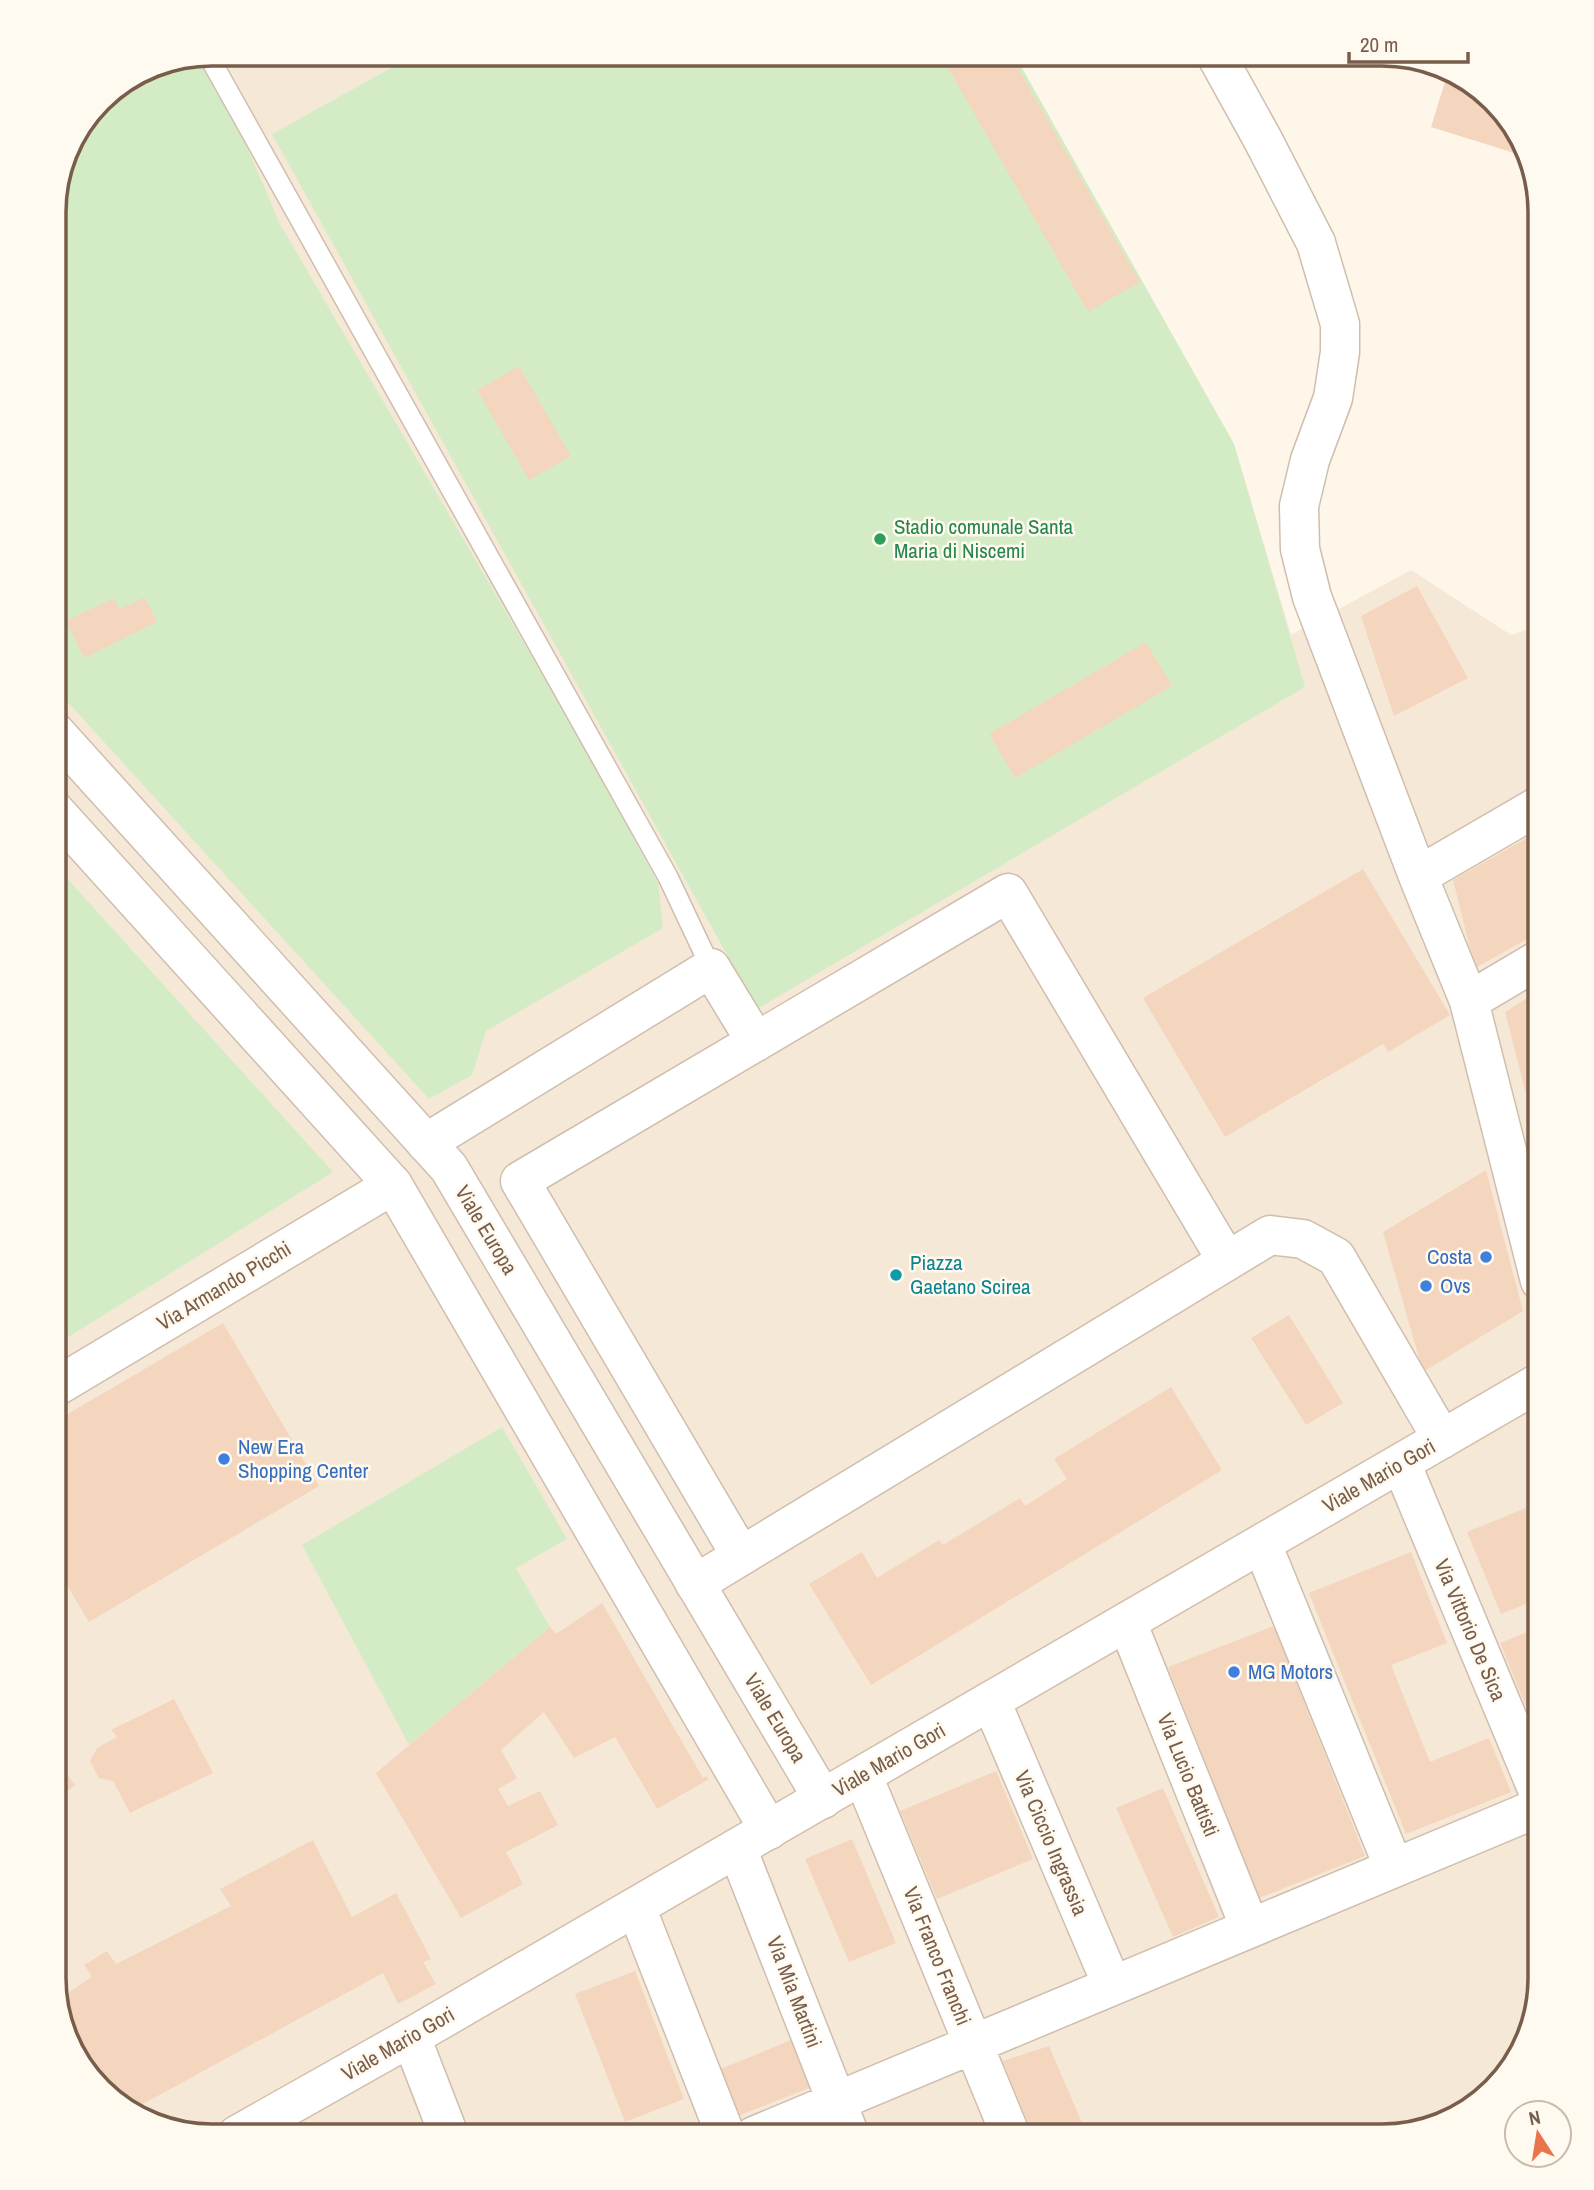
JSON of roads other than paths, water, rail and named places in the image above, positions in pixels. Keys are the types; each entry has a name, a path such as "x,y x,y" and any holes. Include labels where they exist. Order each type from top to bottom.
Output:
{"street":[{"path":"1223,67 1264,140 1316,243 1340,324 1340,352 1333,398 1310,460 1299,506 1300,549 1312,597 1418,876 1469,1001 1528,1235"},
{"name":"Viale Europa","path":"67,746 449,1168 823,1799"},
{"path":"1418,876 1528,811"},
{"path":"67,824 393,1185 753,1839"},
{"path":"741,1556 520,1181 1008,893 1227,1261"},
{"path":"1469,1001 1528,966"},
{"path":"426,1143 711,968 757,1042"},
{"name":"Via Armando Picchi","path":"66,1381 393,1185"},
{"path":"695,1584 1270,1235 1303,1240 1336,1257 1441,1439"},
{"name":"Viale Mario Gori","path":"260,2123 1528,1389"},
{"name":"Via Vittorio De Sica","path":"1401,1463 1528,1767"},
{"path":"1262,1544 1394,1868"},
{"name":"Via Lucio Battisti","path":"1127,1622 1250,1928"},
{"name":"Via Ciccio Ingrassia","path":"990,1701 1112,1985"},
{"name":"Via Franco Franchi","path":"863,1776 1006,2124"},
{"path":"784,2123 1528,1812"},
{"name":"Via Mia Martini","path":"753,1839 845,2124"},
{"path":"636,1907 721,2123"},
{"path":"411,2037 444,2123"}],"lane":[{"path":"214,66 668,877 711,968"}],"place":[{"name":"Stadio comunale Santa Maria di Niscemi","path":"880,539"},
{"name":"Costa","path":"1486,1257"},
{"name":"Piazza Gaetano Scirea","path":"896,1275"},
{"name":"Ovs","path":"1426,1286"},
{"name":"New Era Shopping Center","path":"224,1459"},
{"name":"MG Motors","path":"1234,1672"}]}
